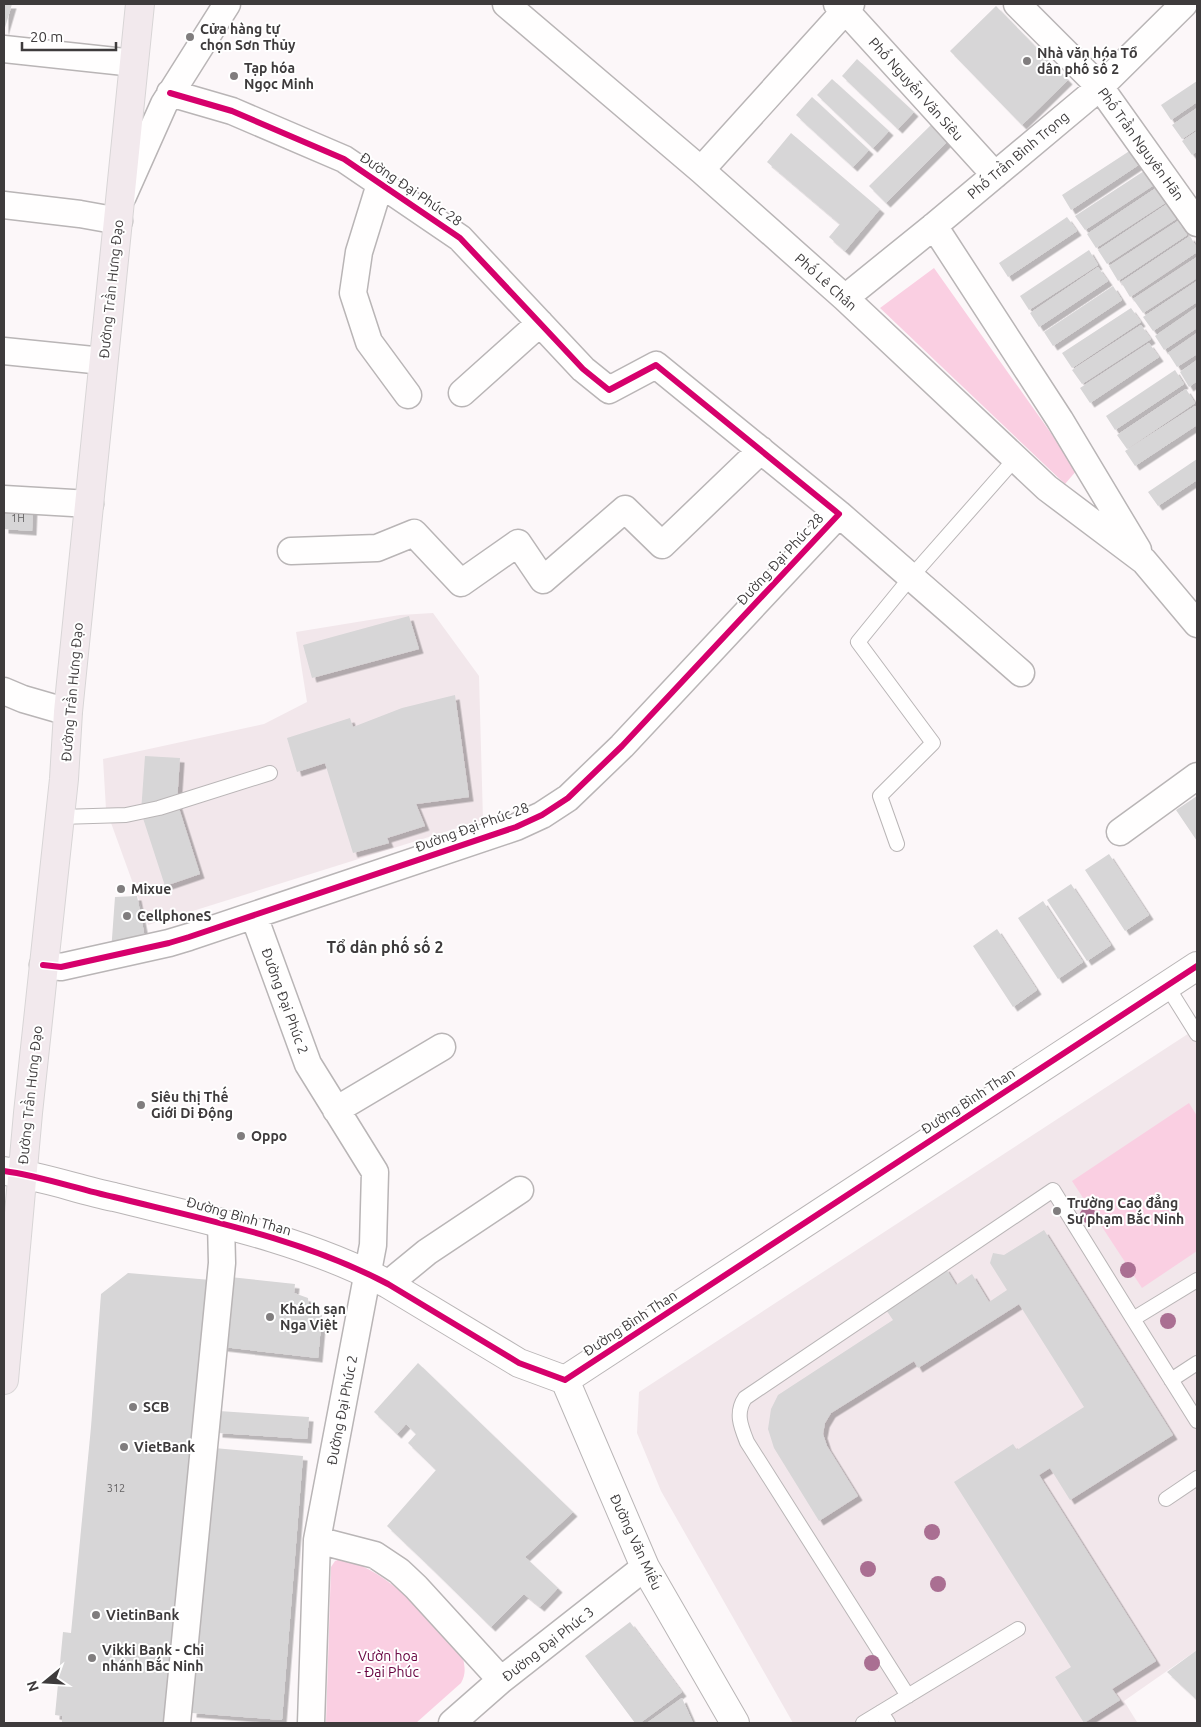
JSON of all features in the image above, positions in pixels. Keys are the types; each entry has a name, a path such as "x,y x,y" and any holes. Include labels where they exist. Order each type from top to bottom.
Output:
{"main road":[{"name":"Đường Trần Hưng Đạo","path":"4,1380 13,1172 43,965 60,818 68,712 140,4"}],"street":[{"path":"4,205 80,214 120,211 164,104 227,4"},
{"name":"Phố Lê Chân","path":"506,4 701,170 845,298 1047,488 1144,561"},
{"name":"Phố Trần Nguyên Hãn","path":"1017,4 1100,87 1197,223"},
{"name":"Phố Trần Bình Trọng","path":"845,298 1100,87 1184,4"},
{"path":"701,170 844,6"},
{"name":"Phố Nguyễn Văn Siêu","path":"844,6 995,175"},
{"path":"4,49 134,63"},
{"name":"Đường Đại Phúc 28","path":"43,965 61,967 169,943 516,827 542,815 568,798 622,746 839,514 656,365 609,390 583,369 460,238 344,159 241,114 170,94"},
{"path":"380,184 359,252 353,293 369,342 408,395"},
{"name":"Phố Lê Chân","path":"934,226 1060,420 1144,561 1197,624"},
{"path":"462,393 540,323"},
{"path":"4,351 103,361"},
{"path":"291,551 377,548 414,533 461,583 518,543 543,580 625,509 662,545 761,450"},
{"path":"4,499 90,504"},
{"path":"839,514 1021,673"},
{"path":"4,690 23,699 68,712"},
{"path":"1120,832 1197,776"},
{"name":"Đường Đại Phúc 2","path":"254,916 308,1064 375,1172 373,1245 378,1279 317,1540 311,1723"},
{"name":"Đường Bình Than","path":"13,1172 221,1222 316,1251 378,1279 519,1362 565,1380 1197,966"},
{"path":"336,1110 442,1048"},
{"path":"378,1279 427,1252 520,1190"},
{"path":"177,1723 222,1263 221,1222"},
{"name":"Đường Văn Miếu","path":"565,1380 645,1567 734,1723"},
{"path":"317,1540 375,1555 399,1570 501,1680"},
{"name":"Đường Đại Phúc 3","path":"452,1723 501,1680 645,1567"}],"lane":[{"path":"897,844 880,796 933,743 858,642 911,577 1016,459"},
{"path":"60,818 126,815 159,808 270,773"},
{"path":"1167,986 1197,1034"},
{"path":"908,1696 746,1442 740,1426 740,1406 745,1398 1053,1190 1197,1421"},
{"path":"1133,1319 1197,1280"},
{"path":"1171,1380 1197,1363"},
{"path":"1166,1499 1197,1478"},
{"path":"864,1723 885,1718 908,1696 1018,1629"}],"shaded area":[{"path":"433,613 479,676 483,820 148,925 106,809 103,759 264,724 307,702 296,632 400,615"},
{"name":"Trường Cao đẳng Sư phạm Bắc Ninh","path":"1197,1028 1197,1650 1124,1701 1137,1723 793,1723 661,1491 637,1433 639,1392"}],"green space":[{"path":"934,268 1077,470 1065,484 880,308"},
{"path":"1189,1103 1197,1116 1197,1251 1142,1288 1072,1181"},
{"name":"Vườn hoa - Đại Phúc","path":"340,1559 359,1565 377,1574 405,1595 463,1658 465,1671 461,1683 416,1723 326,1723 331,1567 335,1561"}],"building":[{"path":"4,4 12,4 4,31"},
{"path":"996,6 1068,80 1022,125 950,51"},
{"path":"857,59 914,112 898,129 842,76"},
{"path":"832,79 889,131 873,148 817,95"},
{"path":"1197,81 1197,102 1171,120 1161,105"},
{"path":"812,97 869,150 853,167 796,115"},
{"path":"1197,108 1197,129 1182,139 1172,125"},
{"path":"935,121 951,138 886,203 869,186"},
{"path":"1197,131 1197,151 1192,155 1182,141"},
{"path":"791,133 880,209 845,251 829,237 840,224 767,162"},
{"path":"1131,150 1140,164 1071,210 1062,195"},
{"path":"1144,171 1154,185 1085,230 1075,216"},
{"path":"1156,188 1165,203 1096,248 1087,234"},
{"path":"1167,204 1176,219 1107,264 1098,250"},
{"path":"1067,217 1077,231 1008,277 999,263"},
{"path":"1178,221 1187,235 1118,281 1109,266"},
{"path":"1190,236 1197,248 1197,252 1130,297 1121,282"},
{"path":"1089,250 1098,265 1029,310 1020,296"},
{"path":"1197,257 1197,278 1143,313 1133,299"},
{"path":"1098,267 1108,281 1039,327 1030,313"},
{"path":"1197,281 1197,302 1153,331 1143,317"},
{"path":"1113,286 1122,300 1053,346 1044,332"},
{"path":"1197,307 1197,328 1164,350 1155,336"},
{"path":"1131,308 1141,322 1072,368 1062,353"},
{"path":"1141,325 1151,339 1082,384 1072,370"},
{"path":"1197,333 1197,354 1177,367 1168,353"},
{"path":"1149,343 1159,357 1090,403 1080,388"},
{"path":"1197,360 1197,381 1189,387 1180,372"},
{"path":"1175,370 1184,384 1115,430 1106,416"},
{"path":"1186,389 1195,403 1127,449 1117,435"},
{"path":"1195,406 1197,410 1197,425 1135,466 1125,451"},
{"path":"1197,459 1197,480 1158,506 1148,492"},
{"path":"4,504 33,506 32,531 4,529"},
{"path":"409,616 419,649 312,678 303,645"},
{"path":"455,695 469,797 416,804 425,826 387,838 389,843 353,853 325,763 297,772 287,738 350,718 353,727 402,708"},
{"path":"145,756 180,758 177,802 200,874 165,886 141,812"},
{"path":"1197,796 1197,841 1176,810"},
{"path":"1109,854 1149,915 1125,931 1085,870"},
{"path":"1071,884 1111,945 1087,961 1047,900"},
{"name":"CellphoneS","path":"137,896 145,938 111,952 115,897"},
{"path":"1043,901 1083,962 1058,979 1018,918"},
{"path":"997,929 1037,990 1013,1007 973,946"},
{"path":"1044,1230 1173,1435 1070,1500 1050,1468 1039,1475 1156,1661 1112,1689 1120,1700 1084,1723 1055,1677 1071,1667 954,1482 1013,1444 1017,1450 1084,1407 1019,1304 918,1368 914,1361 831,1413 825,1423 823,1434 827,1446 858,1496 819,1521 774,1448 768,1429 771,1409 778,1395 893,1320 884,1307 945,1267 956,1285 972,1274 989,1302 1007,1290 990,1263 993,1253 1004,1255"},
{"path":"128,1273 211,1280 167,1723 62,1723 62,1716 55,1715 63,1632 71,1633 91,1427 101,1294"},
{"path":"230,1277 295,1284 294,1293 308,1298 309,1313 322,1315 318,1358 223,1347"},
{"path":"418,1363 573,1512 525,1557 558,1588 540,1607 524,1594 491,1627 387,1526 436,1470 408,1443 416,1434 406,1424 397,1434 374,1412"},
{"path":"219,1411 309,1417 307,1439 218,1433"},
{"path":"214,1448 303,1456 282,1720 192,1713"},
{"path":"630,1622 682,1692 640,1723 635,1723 585,1656"},
{"path":"1197,1650 1197,1700 1167,1672"},
{"path":"682,1698 693,1723 647,1723"}],"cycle path":[{"path":"43,965 61,967 189,937 516,827 542,815 568,798 622,746 839,514 656,365 609,390 583,369 460,238 344,159 232,111 170,93"},
{"path":"4,1171 45,1179 254,1232 322,1255 356,1268 388,1284 519,1363 565,1380 1197,966"}],"place":[{"name":"Cửa hàng tự chọn Sơn Thủy","path":"190,37"},
{"name":"Nhà văn hóa Tổ dân phố số 2","path":"1027,61"},
{"name":"Tạp hóa Ngọc Minh","path":"234,76"},
{"name":"Mixue","path":"121,889"},
{"name":"CellphoneS","path":"127,916"},
{"name":"Siêu thị Thế Giới Di Động","path":"141,1105"},
{"name":"Oppo","path":"241,1136"},
{"name":"Trường Cao đẳng Sư phạm Bắc Ninh","path":"1057,1211"},
{"name":"Khách sạn Nga Việt","path":"270,1317"},
{"name":"SCB","path":"133,1407"},
{"name":"VietBank","path":"124,1447"},
{"name":"VietinBank","path":"96,1615"},
{"name":"Vikki Bank - Chi nhánh Bắc Ninh","path":"92,1658"}],"district":[{"name":"Tổ dân phố số 2","path":"385,947"}]}
